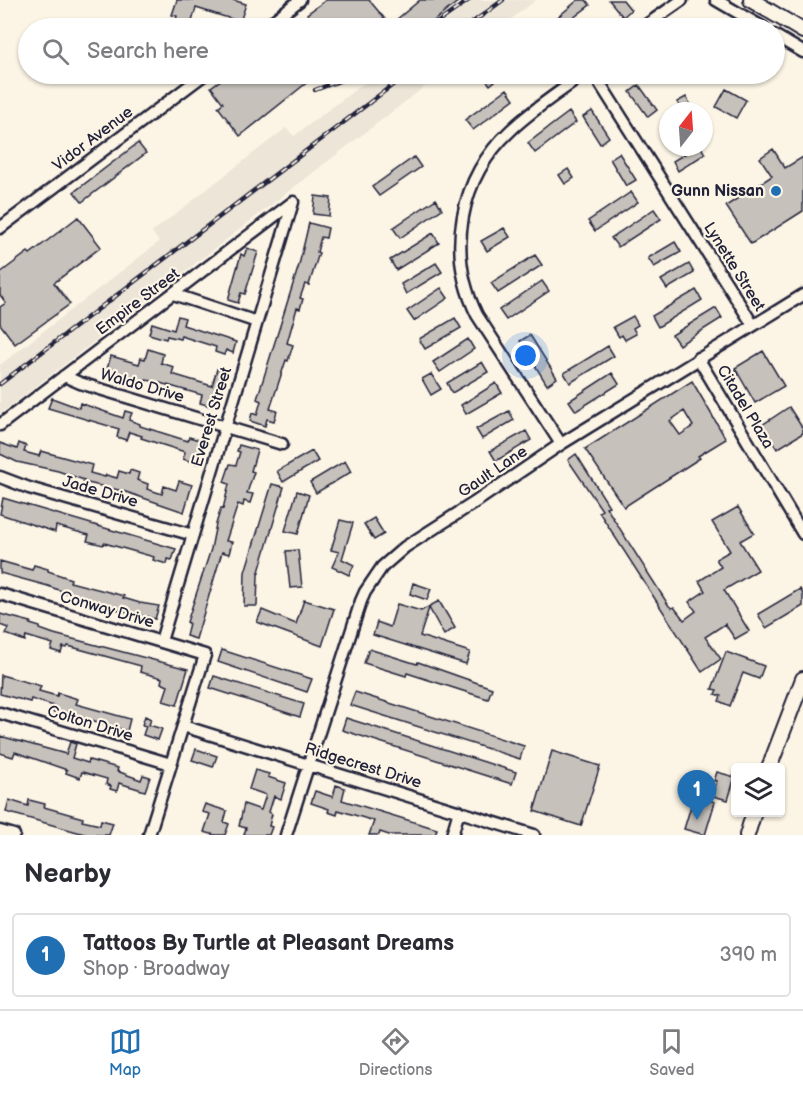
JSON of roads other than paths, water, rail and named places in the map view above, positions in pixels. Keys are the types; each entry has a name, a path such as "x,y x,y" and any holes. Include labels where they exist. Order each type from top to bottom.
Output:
{"main road":[{"path":"751,0 781,18"},
{"path":"785,20 803,31"},
{"path":"771,763 803,679"},
{"path":"747,835 753,817"}],"street":[{"path":"277,18 300,0"},
{"path":"656,18 682,0"},
{"path":"716,0 747,18"},
{"path":"785,41 803,52"},
{"name":"Vidor Avenue","path":"0,228 191,84"},
{"path":"561,444 477,315 468,297 461,264 460,235 467,196 485,159 512,129 571,84"},
{"name":"Lynette Street","path":"600,84 753,325"},
{"name":"Empire Street","path":"0,425 293,202"},
{"name":"Everest Street","path":"161,641 293,202"},
{"path":"173,294 257,322"},
{"name":"Gault Lane","path":"286,835 361,601 382,567 405,547 561,444 803,295"},
{"name":"Citadel Plaza","path":"698,358 803,534"},
{"name":"Waldo Drive","path":"64,376 80,383 282,444"},
{"name":"Jade Drive","path":"0,477 29,488 193,535"},
{"name":"Conway Drive","path":"0,594 206,655 183,726"},
{"name":"Colton Drive","path":"0,713 171,764"},
{"path":"149,835 183,726"},
{"name":"Ridgecrest Drive","path":"183,726 534,835"},
{"path":"452,835 459,811"},
{"path":"0,831 14,835"}],"railway":[{"path":"444,18 469,0"},
{"path":"479,18 503,0"},
{"path":"315,90 331,84"},
{"path":"0,384 394,84"}],"place":[{"name":"Gunn Nissan","path":"776,191"},
{"name":"Tattoos By Turtle at Pleasant Dreams","path":"697,820"}]}
